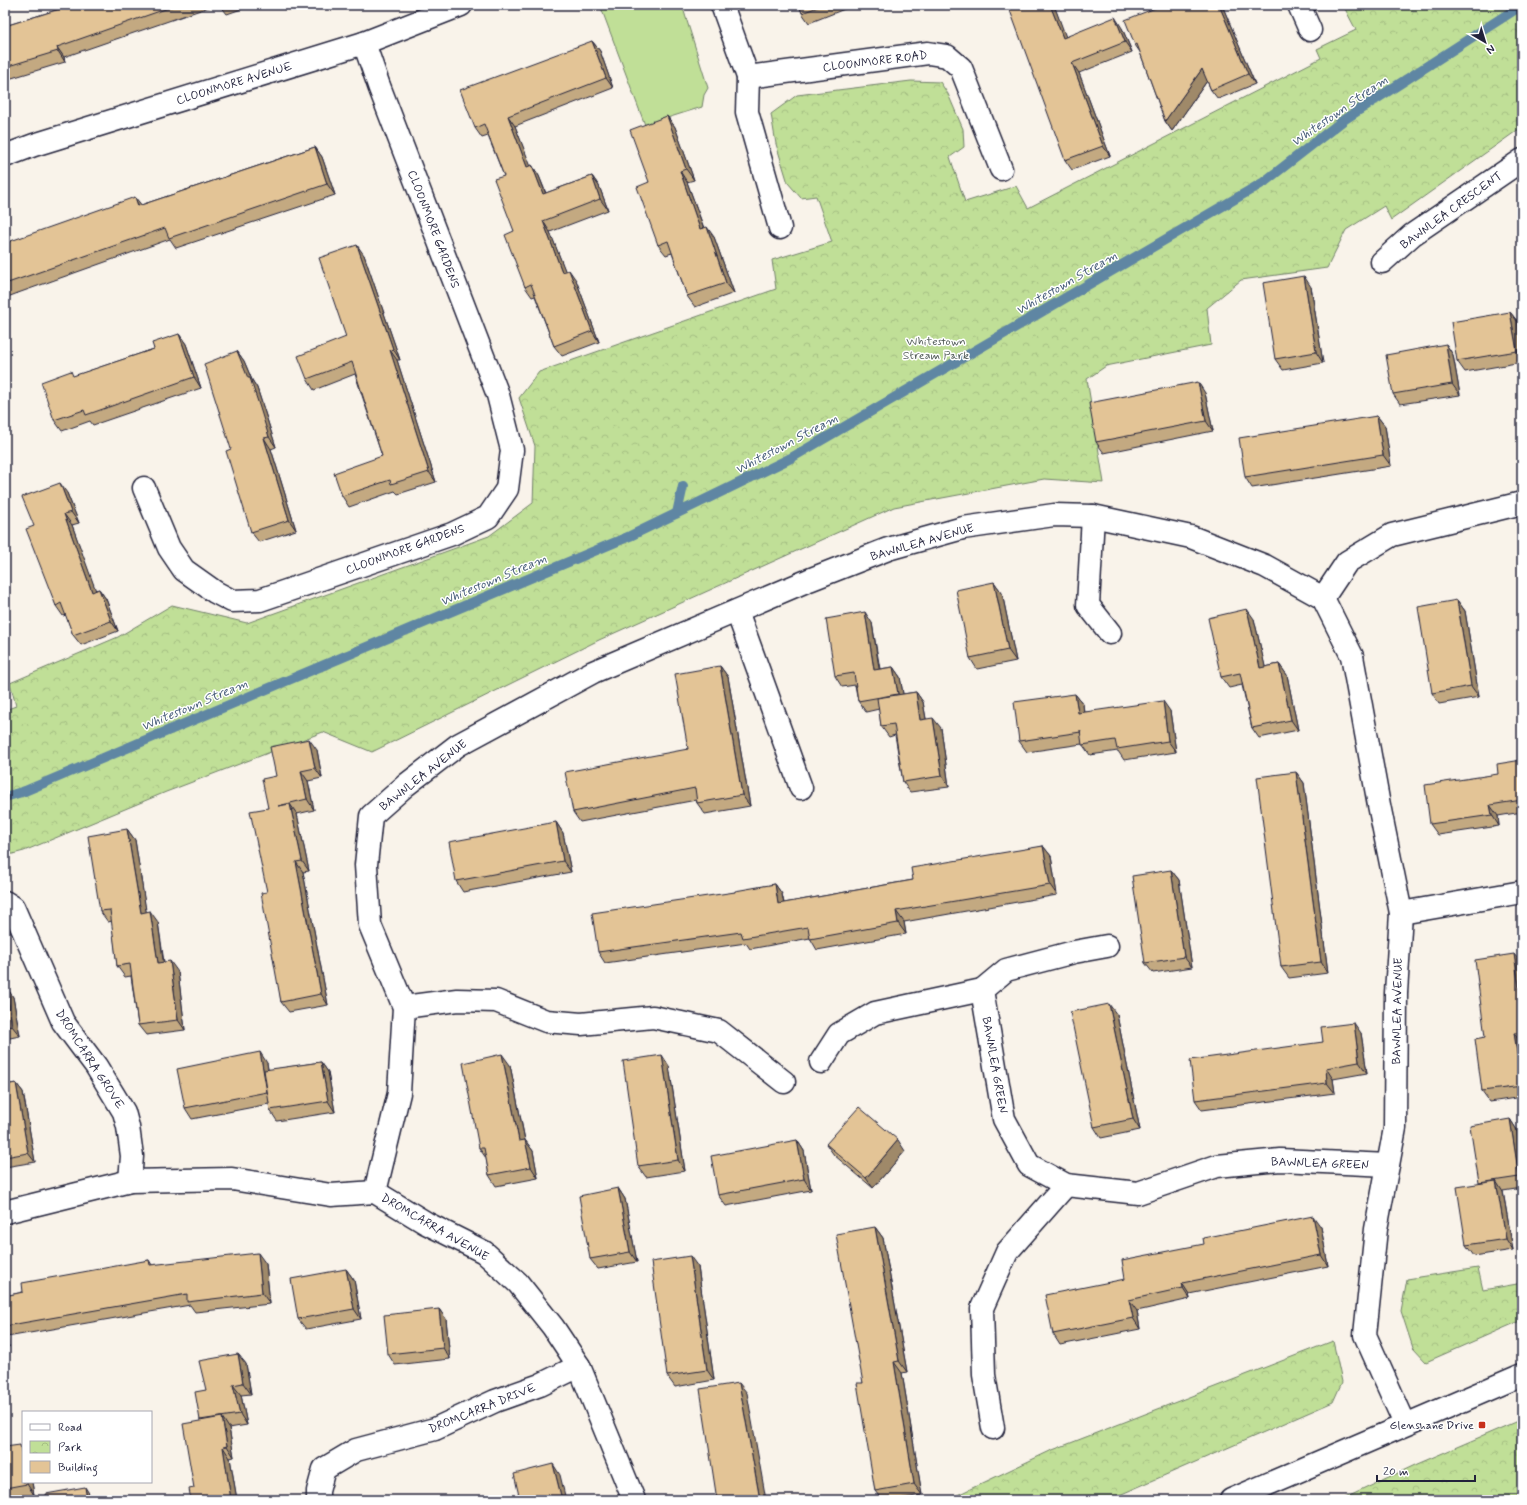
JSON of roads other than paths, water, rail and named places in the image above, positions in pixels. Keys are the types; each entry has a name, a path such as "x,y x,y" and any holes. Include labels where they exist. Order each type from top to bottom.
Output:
{"street":[{"name":"CLOONMORE AVENUE","path":"5,156 34,145 364,43 461,5"},
{"path":"722,5 748,77 747,112 780,228"},
{"path":"1299,5 1310,30"},
{"name":"CLOONMORE GARDENS","path":"144,488 169,548 184,570 215,592 232,601 260,600 452,534 488,517 507,488 512,450 498,395 379,86 364,43"},
{"name":"CLOONMORE ROAD","path":"748,77 928,53 947,56 961,68 1001,169"},
{"name":"BAWNLEA CRESCENT","path":"1382,262 1412,235 1522,160"},
{"path":"1323,598 1347,562 1392,536 1513,505"},
{"name":"BAWNLEA AVENUE","path":"374,1192 399,1093 404,1006 370,925 366,865 370,816 406,785 458,745 593,672 809,580 888,549 963,528 1054,515 1093,516 1191,537 1265,566 1323,598 1352,656 1379,805 1401,913 1396,993 1395,1128 1376,1229 1365,1335 1404,1424"},
{"path":"1093,516 1088,605 1110,633"},
{"path":"737,611 801,788"},
{"path":"1401,913 1522,892"},
{"name":"DROMCARRA GROVE","path":"5,902 13,907 63,1022 96,1066 124,1112 128,1127 132,1156 130,1181"},
{"path":"821,1062 839,1034 875,1013 982,990 1006,970 1074,952 1107,946"},
{"name":"BAWNLEA GREEN","path":"982,990 1004,1119 1029,1166 1066,1185 1138,1193 1216,1166 1280,1160 1388,1165"},
{"path":"404,1006 457,1000 496,1001 546,1021 581,1024 653,1017 719,1031 784,1082"},
{"name":"DROMCARRA AVENUE","path":"5,1212 130,1181 232,1179 331,1195 374,1192 426,1223 484,1252 518,1283 553,1327 579,1366 634,1500"},
{"path":"993,1428 984,1375 982,1308 1007,1252 1066,1185"},
{"name":"DROMCARRA DRIVE","path":"318,1500 318,1491 324,1469 356,1450 435,1429 495,1401 540,1385 579,1366"},
{"path":"1230,1500 1404,1424 1522,1375"}],"waterway":[{"name":"Whitestown Stream","path":"5,797 25,791 630,536 791,458 1264,182 1345,119 1522,5"},
{"path":"677,513 683,486"}],"place":[{"name":"Glenshane Drive","path":"1482,1425"}],"park label":[{"name":"Whitestown Stream Park","path":"936,348"}]}
